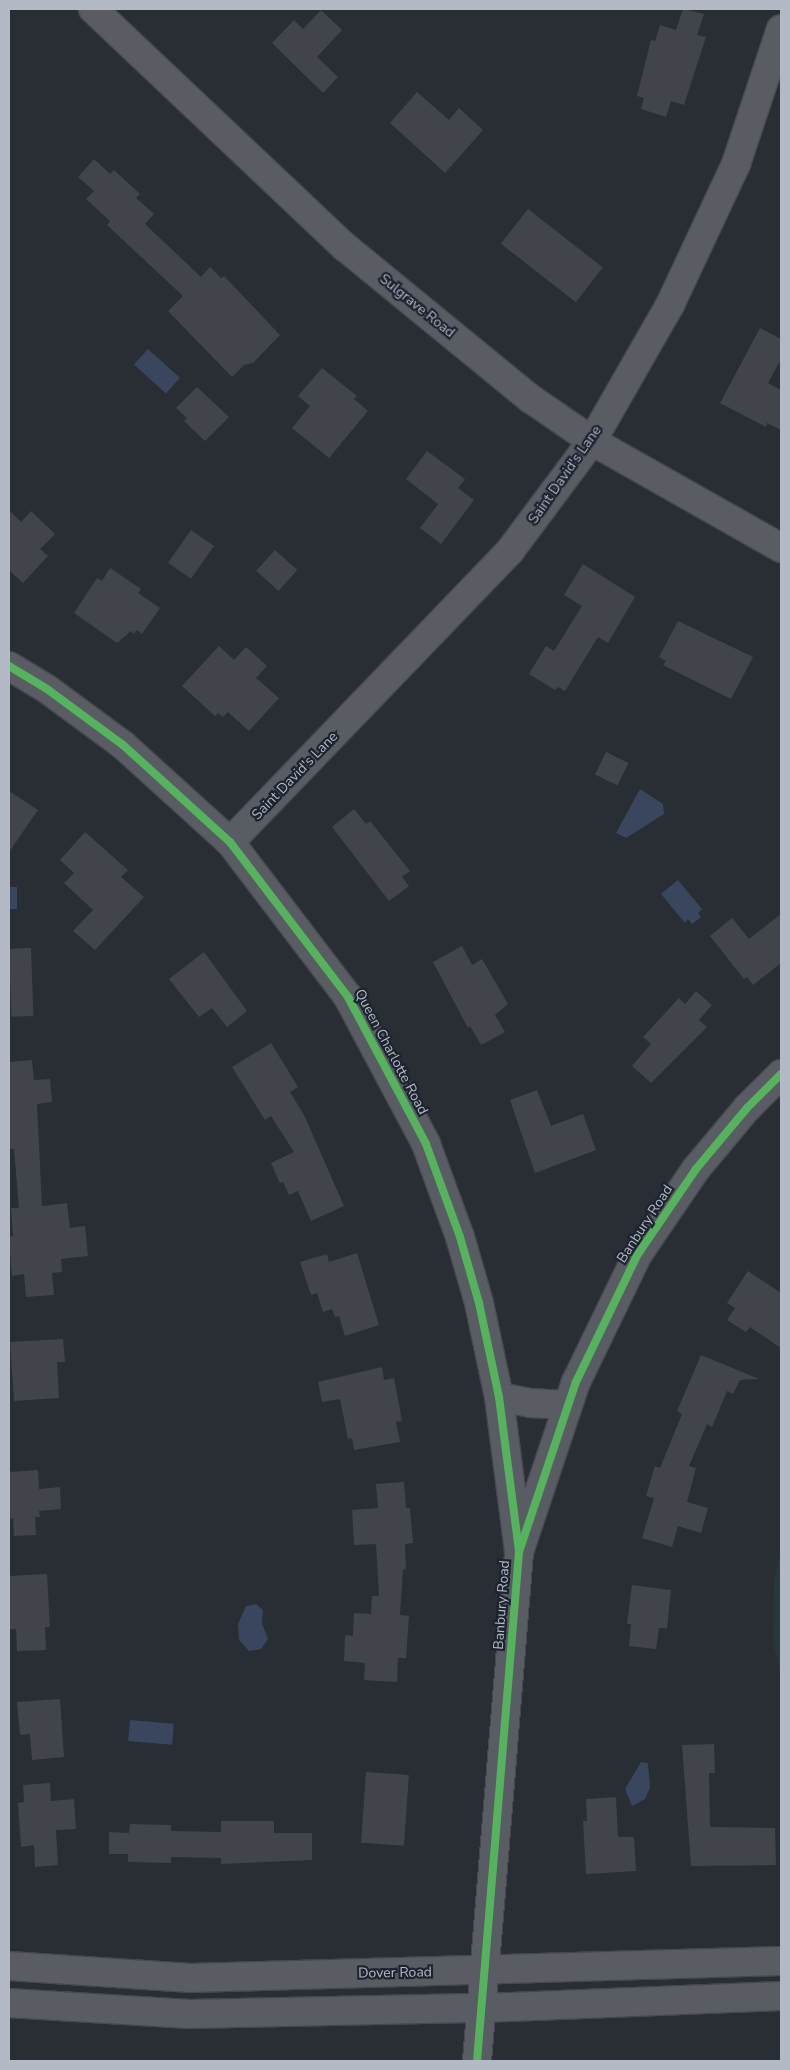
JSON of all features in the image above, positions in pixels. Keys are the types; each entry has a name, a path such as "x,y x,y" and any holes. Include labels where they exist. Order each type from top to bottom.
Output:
{"street":[{"name":"Sulgrave Road","path":"93,9 345,247 531,399 592,441 781,548"},
{"name":"Saint David's Lane","path":"230,842 510,551 592,441 670,305 736,164 781,29"},
{"name":"Queen Charlotte Road","path":"9,666 47,689 123,745 230,842 348,997 426,1144 460,1237 479,1303 499,1397 519,1552"},
{"name":"Banbury Road","path":"477,2061 487,1970 519,1552 567,1405 605,1317 638,1254 696,1169 747,1108 781,1074"},
{"path":"499,1397 530,1403 567,1405"},
{"name":"Dover Road","path":"9,1966 191,1978 781,1961"},
{"path":"9,2003 190,2014 483,2008 781,1996"}],"shaded area":[{"path":"781,1549 781,1678 773,1642 774,1580"}],"water":[{"path":"148,349 180,378 166,393 134,365"},
{"path":"640,789 663,804 664,814 626,838 616,833"},
{"path":"678,880 702,909 698,913 701,917 692,924 688,919 685,923 661,894"},
{"path":"9,887 17,887 17,909 9,909"},
{"path":"256,1604 263,1610 262,1623 268,1639 261,1649 249,1651 239,1640 238,1624 246,1606"},
{"path":"130,1720 174,1724 172,1745 128,1741"},
{"path":"641,1762 648,1763 650,1788 645,1799 632,1806 625,1789"}],"building":[{"path":"683,9 704,14 697,35 706,37 684,105 671,101 666,117 641,109 644,98 637,96 651,40 655,41 660,25 676,30"},
{"path":"321,10 342,30 317,57 338,77 323,93 272,43 294,20 303,29"},
{"path":"417,92 449,120 459,108 483,130 445,173 390,123"},
{"path":"94,159 110,174 114,170 140,194 136,198 154,214 145,224 201,277 210,267 221,278 224,276 280,335 253,363 244,365 232,377 168,311 183,296 107,225 110,221 86,199 94,191 78,177"},
{"path":"528,209 603,267 576,302 501,244"},
{"path":"760,328 781,339 781,359 768,383 781,390 781,430 767,423 766,427 720,403"},
{"path":"322,368 357,396 354,399 368,411 329,458 292,428 310,406 298,396"},
{"path":"197,387 229,417 205,441 184,421 187,418 176,408"},
{"path":"427,451 465,479 458,488 474,500 441,544 420,528 438,504 406,479"},
{"path":"9,510 21,522 31,511 55,534 40,549 48,556 23,583 9,570"},
{"path":"191,530 214,546 191,579 168,563"},
{"path":"275,550 297,570 279,591 256,571"},
{"path":"583,564 635,597 608,643 598,637 565,691 558,687 555,690 529,674 546,646 554,651 582,606 564,595"},
{"path":"110,568 141,589 138,593 160,608 142,634 137,630 134,634 131,631 117,643 74,613 97,578 102,581"},
{"path":"678,621 753,657 731,699 663,665 666,661 659,657"},
{"path":"219,646 234,660 246,647 267,666 256,678 279,698 249,731 228,712 223,717 218,713 215,716 182,686"},
{"path":"606,752 628,763 618,785 595,774"},
{"path":"9,791 38,810 9,852"},
{"path":"354,809 366,824 370,821 410,871 402,877 409,886 389,901 332,827"},
{"path":"85,832 128,870 121,877 144,897 95,950 73,931 93,910 64,883 74,873 60,860"},
{"path":"781,914 781,963 753,985 747,977 744,979 710,936 732,918 749,939"},
{"path":"462,946 472,965 482,959 508,1004 495,1015 505,1032 481,1045 470,1026 468,1028 433,962"},
{"path":"31,948 33,1016 11,1017 9,949"},
{"path":"204,952 247,1011 227,1027 212,1008 199,1017 169,979"},
{"path":"696,991 712,1005 699,1020 707,1027 651,1083 632,1066 651,1044 643,1037 679,998 685,1004"},
{"path":"271,1043 298,1087 290,1092 304,1115 344,1206 311,1221 298,1191 289,1195 283,1182 280,1183 271,1163 294,1152 271,1116 265,1120 232,1067"},
{"path":"32,1060 34,1080 50,1079 52,1102 37,1104 42,1206 67,1203 70,1228 85,1226 88,1256 61,1259 62,1272 52,1273 54,1295 26,1297 24,1274 12,1276 9,1237 13,1236 11,1208 19,1208 14,1149 9,1149 9,1062"},
{"path":"537,1090 551,1126 583,1114 596,1150 535,1173 510,1100"},
{"path":"357,1253 379,1325 345,1336 339,1316 335,1317 332,1309 323,1312 317,1293 311,1295 300,1262 327,1254 329,1262"},
{"path":"748,1271 781,1293 781,1348 750,1327 746,1332 727,1320 735,1308 727,1303"},
{"path":"63,1339 65,1362 57,1362 59,1398 14,1401 10,1342"},
{"path":"701,1355 759,1379 740,1380 733,1394 727,1391 712,1427 707,1424 689,1466 696,1468 687,1502 708,1508 701,1533 678,1526 672,1547 642,1538 654,1498 646,1496 655,1466 660,1468 682,1414 677,1411"},
{"path":"382,1367 384,1380 394,1378 402,1421 396,1422 400,1442 354,1450 352,1438 348,1439 340,1399 322,1402 318,1382"},
{"path":"38,1470 39,1489 60,1487 61,1509 39,1511 40,1517 35,1517 36,1535 14,1536 13,1518 9,1519 9,1472"},
{"path":"404,1482 406,1508 410,1508 413,1543 405,1544 406,1569 403,1570 400,1615 409,1616 406,1658 398,1658 397,1682 364,1680 365,1663 344,1661 345,1635 353,1636 354,1613 371,1614 372,1596 379,1596 376,1544 354,1545 352,1510 378,1508 376,1484"},
{"path":"47,1574 50,1627 45,1627 46,1650 17,1651 16,1629 9,1629 9,1576"},
{"path":"632,1585 671,1590 667,1628 659,1628 656,1649 629,1646 631,1624 627,1624"},
{"path":"60,1699 64,1757 32,1760 30,1734 20,1735 17,1702"},
{"path":"714,1744 715,1773 709,1773 710,1827 775,1828 776,1865 691,1866 682,1745"},
{"path":"366,1772 409,1775 404,1846 361,1843"},
{"path":"50,1783 51,1801 74,1799 76,1829 56,1830 58,1865 35,1867 34,1845 21,1847 18,1803 24,1802 23,1785"},
{"path":"616,1797 618,1837 634,1837 636,1871 586,1874 583,1821 587,1821 586,1799"},
{"path":"221,1821 274,1821 274,1833 312,1833 312,1860 221,1864 221,1858 171,1857 171,1863 128,1862 128,1854 109,1854 109,1832 129,1833 130,1824 171,1825 171,1831 221,1832"}],"cycle path":[{"path":"9,666 47,689 123,745 230,842 348,997 426,1144 460,1237 479,1303 499,1397 519,1552"},
{"path":"477,2061 519,1552 576,1382 638,1254 696,1169 747,1108 781,1074"}]}
